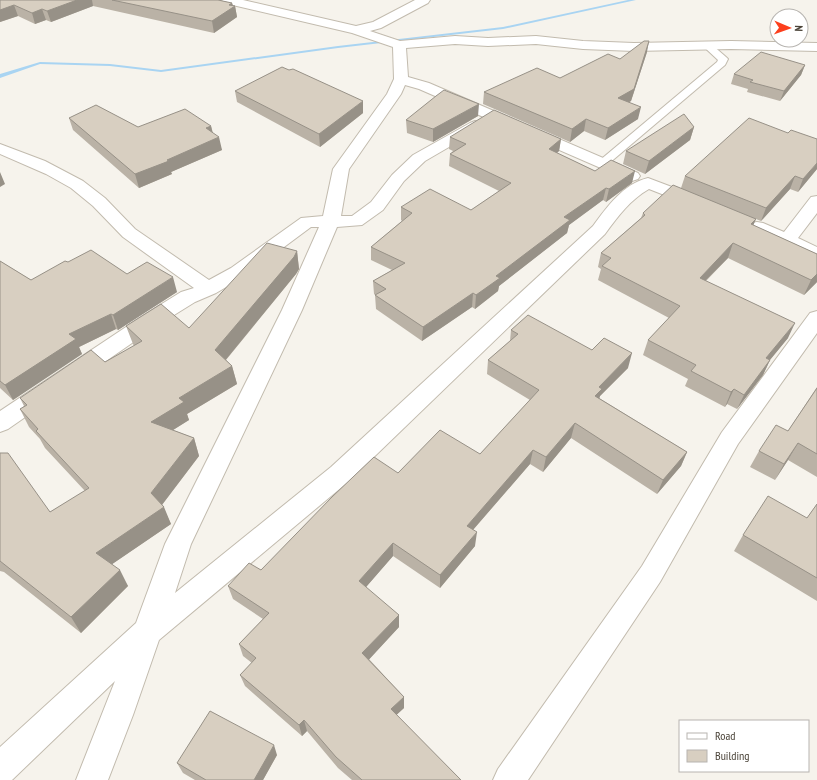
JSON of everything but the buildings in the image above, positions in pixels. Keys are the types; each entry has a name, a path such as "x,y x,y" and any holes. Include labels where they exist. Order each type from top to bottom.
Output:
{"street":[{"path":"228,0 356,30 399,44 455,40 488,42 536,40 583,45 634,47 817,47"},
{"path":"356,30 377,25 424,0"},
{"path":"92,780 118,715 178,544 292,310 331,221 341,169 394,94 401,79 399,44"},
{"path":"401,79 424,86 714,210"},
{"path":"0,423 151,320 188,297 209,289 238,272 307,222 356,221 378,206 398,178 419,158 456,138 493,115"},
{"path":"0,149 39,163 80,187 99,202 127,232 159,256 209,289"},
{"path":"0,769 147,632 340,474 599,230 618,203 648,183"},
{"path":"787,240 817,201"},
{"path":"736,219 817,254"},
{"path":"509,780 651,574 730,438 817,318"}],"lane":[{"path":"603,163 722,63 723,59 708,46"}],"waterway":[{"path":"0,76 40,63 110,65 161,71 338,47 503,28 634,0"}]}
